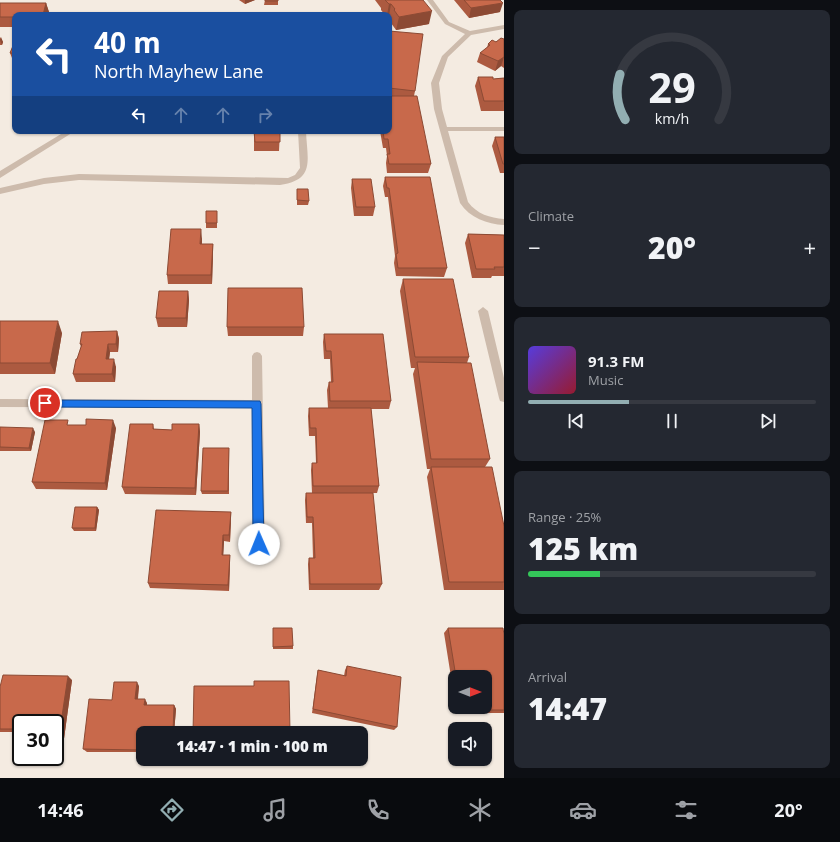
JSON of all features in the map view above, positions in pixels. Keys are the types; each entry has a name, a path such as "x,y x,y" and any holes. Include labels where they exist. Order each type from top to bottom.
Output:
{"street":[{"path":"430,0 447,23 469,33"},
{"path":"504,26 469,33 446,56 435,83 438,109 464,203 468,209 476,214 488,219 504,222"},
{"path":"444,129 504,129"},
{"path":"0,175 65,134"},
{"path":"0,191 44,181 79,177 272,182 290,181 298,177 303,172 302,134"},
{"path":"483,311 504,398"},
{"path":"257,356 259,544"},
{"path":"0,403 257,404"}],"building":[{"path":"278,0 278,1 265,1"},
{"path":"385,0 423,0 432,11 399,17 391,4"},
{"path":"464,0 500,0 503,3 471,8"},
{"path":"0,3 46,3 44,12 12,12 12,17 0,17"},
{"path":"392,31 423,34 415,91 392,88"},
{"path":"501,38 504,39 504,57 498,61 480,53 490,45 488,44 492,40 496,42"},
{"path":"478,77 493,77 493,79 504,78 504,101 484,101"},
{"path":"392,96 417,96 431,164 389,164 387,154 390,154 388,139 384,139 383,134 392,134"},
{"path":"254,134 280,134 280,142 255,142"},
{"path":"495,137 504,137 504,164 503,164"},
{"path":"385,177 430,177 447,268 398,268 396,254 398,253 389,188 387,188"},
{"path":"352,179 371,179 375,207 356,207"},
{"path":"297,189 308,189 309,201 297,200"},
{"path":"206,211 217,211 217,223 206,223"},
{"path":"171,229 201,229 200,244 213,244 211,275 167,275"},
{"path":"468,234 504,235 504,267 494,267 495,269 476,269"},
{"path":"403,279 453,279 469,357 415,357"},
{"path":"228,288 302,288 304,327 227,327"},
{"path":"159,291 188,291 186,318 156,318"},
{"path":"0,321 58,321 50,363 0,363"},
{"path":"117,331 116,344 108,344 106,359 114,359 112,374 73,374 76,359 82,344 80,344 82,332"},
{"path":"324,334 383,334 391,401 330,401 329,382 333,382 331,351 326,351"},
{"path":"417,362 471,363 490,459 431,459"},
{"path":"309,408 371,408 379,486 313,486 312,463 317,463 316,428 310,428"},
{"path":"86,419 113,420 105,483 32,482 45,420 68,420 67,425 86,425"},
{"path":"130,424 153,424 153,429 172,430 172,424 199,424 195,488 122,487"},
{"path":"0,427 33,428 29,448 0,447"},
{"path":"203,448 229,448 228,491 201,491"},
{"path":"431,467 492,467 504,526 504,582 449,582"},
{"path":"306,493 373,493 382,584 310,584 309,558 315,558 313,517 307,517"},
{"path":"75,507 97,507 95,528 72,528"},
{"path":"156,510 231,512 229,535 223,535 222,555 230,555 228,585 148,583"},
{"path":"273,628 292,628 293,646 273,647"},
{"path":"448,628 503,628 504,710 492,710 492,670 455,670"},
{"path":"347,666 401,677 397,727 313,709 318,670 346,676"},
{"path":"3,675 68,676 62,714 12,714 12,729 0,729 0,687"},
{"path":"254,681 289,681 290,726 193,726 194,686 254,686"},
{"path":"114,682 137,682 135,699 145,699 144,705 174,705 173,726 136,726 136,750 83,749 89,699 112,700"}],"route":[{"path":"45,403 257,404 259,544"}]}
